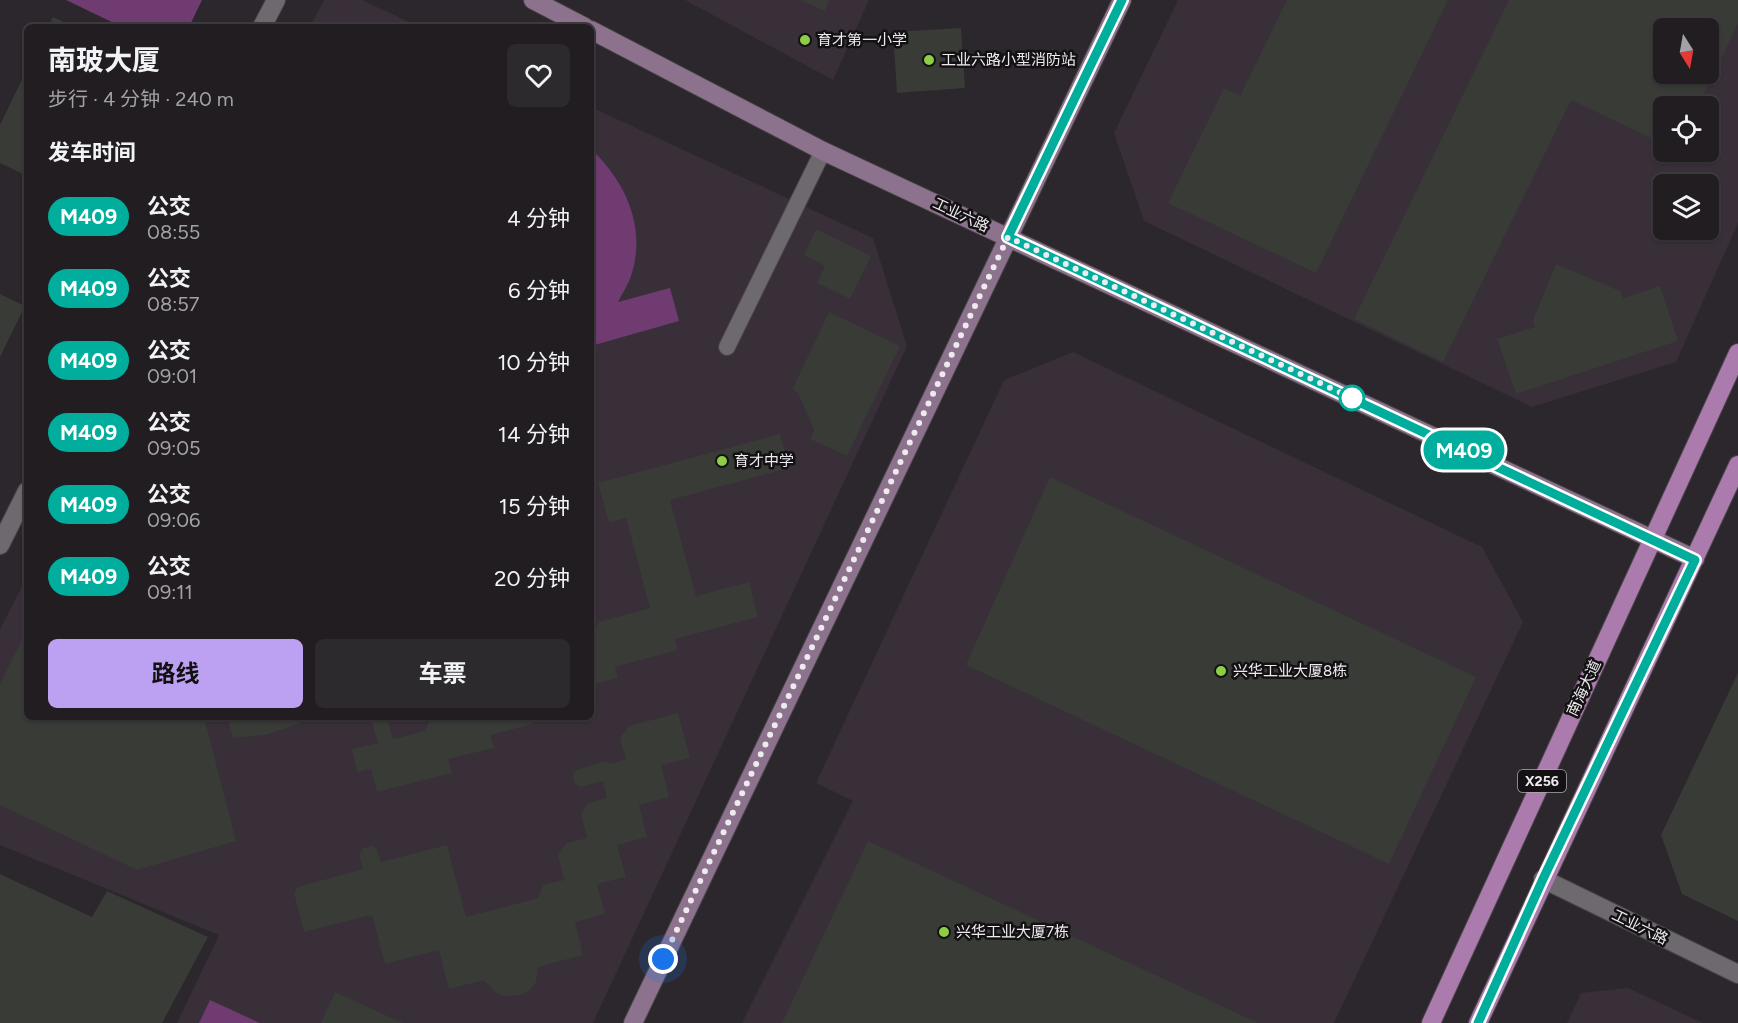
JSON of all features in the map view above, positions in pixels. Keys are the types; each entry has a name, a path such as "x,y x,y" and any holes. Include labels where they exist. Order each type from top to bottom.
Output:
{"main road":[{"name":"南海大道","path":"1431,1023 1738,353"},
{"name":"X256","path":"1478,1023 1543,879 1738,465"}],"street":[{"path":"264,24 276,0"},
{"path":"533,0 579,24"},
{"path":"633,1023 1122,0"},
{"name":"工业六路","path":"594,32 823,151 1695,560"},
{"path":"0,544 24,497"},
{"name":"工业六路","path":"1543,879 1738,974"}],"lane":[{"path":"727,347 823,151"}],"shaded area":[{"path":"66,0 202,0 190,24 116,24"},
{"path":"324,0 362,0 414,24 312,24"},
{"name":"育才第一小学","path":"685,0 869,0 833,80"},
{"path":"1178,0 1738,0 1738,223 1676,362 1532,407 1144,221 1114,133"},
{"name":"育才中学","path":"594,108 873,238 907,346 593,1023 177,1023 219,935 0,845 0,629 24,583 24,720 594,720"},
{"path":"594,152 623,191 635,223 635,258 630,279 618,302 670,288 679,321 594,345"},
{"path":"1073,352 1482,547 1523,622 1334,1023 742,1023 853,801 816,783 1004,380"},
{"path":"1628,988 1703,1023 1567,1023 1581,993"},
{"path":"210,1000 260,1023 199,1023"}],"building":[{"path":"800,0 829,0 825,11"},
{"path":"1287,0 1448,0 1316,273 1168,203 1224,88 1240,96"},
{"path":"1509,0 1738,0 1738,24 1719,63 1719,18 1653,18 1653,84 1709,84 1703,96 1653,96 1653,139 1571,100 1443,362 1354,319"},
{"path":"53,17 68,24 50,24"},
{"name":"工业六路小型消防站","path":"961,28 965,88 897,93 893,32"},
{"path":"24,75 24,175 0,163 0,125"},
{"path":"816,229 871,256 850,299 817,283 825,266 804,255"},
{"path":"1556,264 1620,291 1623,298 1660,286 1678,341 1516,394 1497,339 1535,327 1533,320"},
{"path":"0,294 24,306 24,308 0,357"},
{"path":"829,312 900,346 847,456 810,439 814,430 798,393 792,390"},
{"path":"780,434 789,468 670,500 696,596 749,582 758,617 675,639 678,650 615,667 618,678 594,684 594,631 599,622 650,608 626,518 609,523 598,483"},
{"name":"兴华工业大厦8栋","path":"1050,477 1476,677 1389,864 966,665"},
{"path":"24,635 24,720 205,720 236,841 137,870 0,805 0,684"},
{"path":"1738,673 1738,921 1682,894 1661,835"},
{"path":"678,713 690,758 661,765 669,797 639,805 647,837 617,845 626,877 597,884 605,914 575,922 583,955 538,967 536,982 530,990 521,995 504,996 496,993 484,980 449,989 439,950 385,964 372,915 304,932 294,893 298,887 363,869 359,855 363,848 372,846 377,849 381,862 447,845 466,917 538,898 543,885 564,880 558,855 566,843 587,838 581,814 588,803 607,798 603,781 581,787 574,783 573,774 576,770 606,761 610,764 626,759 620,738 629,726"},
{"path":"228,720 308,720 266,735 233,738"},
{"path":"371,720 388,720 393,739 425,731 430,720 532,720 533,724 490,735 494,748 448,759 452,773 377,792 371,769 357,772 352,749 378,743"},
{"name":"兴华工业大厦7栋","path":"868,841 1258,1023 782,1023"},
{"path":"0,874 92,917 107,891 208,937 162,1023 0,1023"},
{"path":"335,992 403,1023 321,1023"}],"bus line":[{"name":"M409","path":"1122,0 1008,237 1695,560 1543,879 1478,1023"}],"place":[{"name":"育才第一小学","path":"805,40"},
{"name":"工业六路小型消防站","path":"929,60"},
{"name":"育才中学","path":"722,461"},
{"name":"兴华工业大厦8栋","path":"1221,671"},
{"name":"兴华工业大厦7栋","path":"944,932"}],"route":[{"path":"663,959 1008,237 1352,398"}]}
